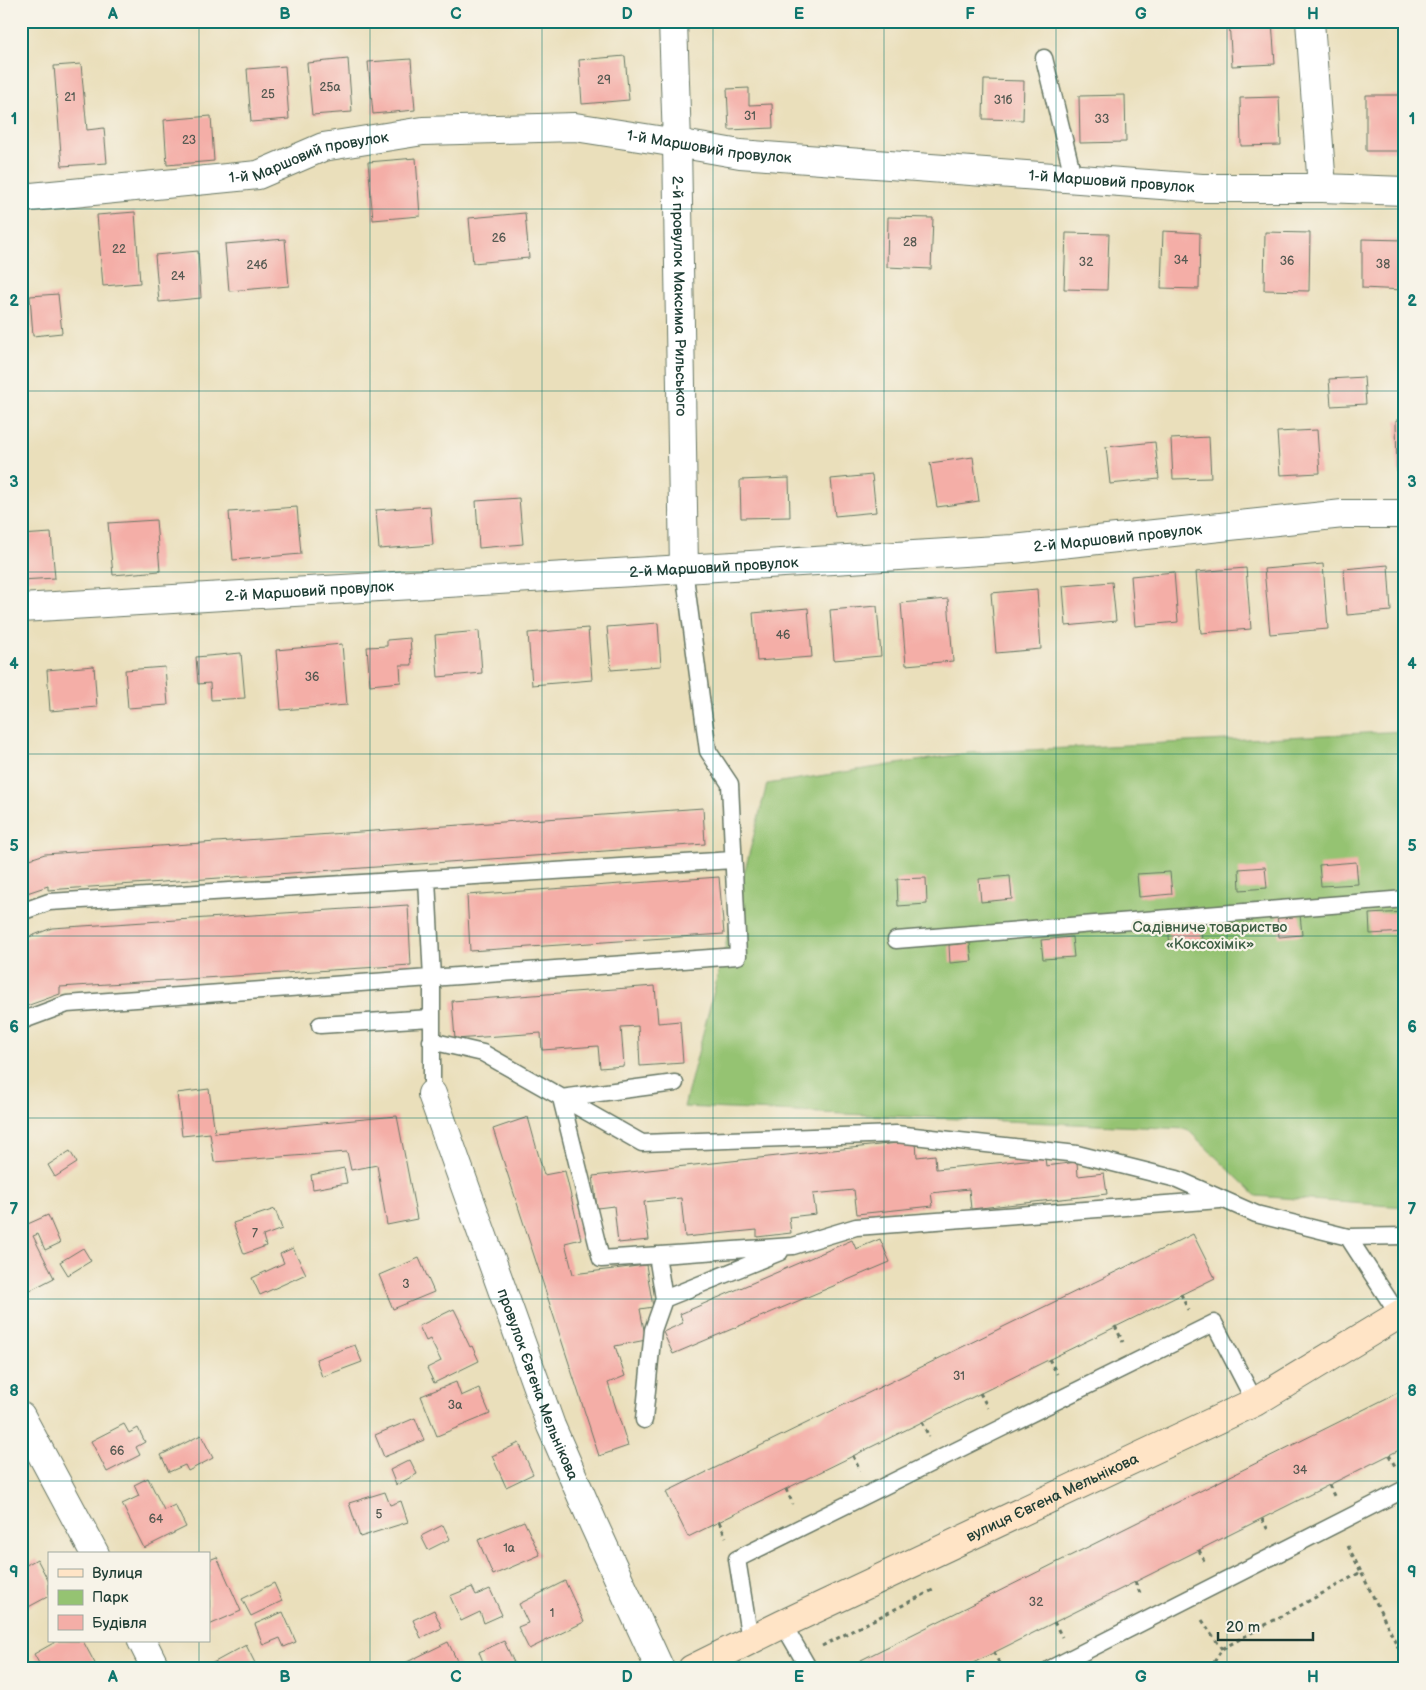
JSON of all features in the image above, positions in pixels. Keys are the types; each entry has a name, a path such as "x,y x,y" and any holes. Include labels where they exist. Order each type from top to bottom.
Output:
{"street":[{"name":"2-й провулок Максима Рильського","path":"673,21 678,143 684,569"},
{"path":"1310,21 1322,188"},
{"name":"1-й Маршовий провулок","path":"21,198 258,175 323,147 423,131 575,127 740,154 1074,180 1202,188 1322,188 1405,191"},
{"name":"2-й Маршовий провулок","path":"21,608 1013,548 1343,514 1405,514"},
{"name":"провулок Євгена Мельнікова","path":"432,1094 551,1426 660,1669"},
{"name":"вулиця Євгена Мельнікова","path":"692,1669 783,1624 1255,1402 1401,1312"},
{"path":"21,1416 94,1552"},
{"path":"142,1642 156,1669"}],"lane":[{"path":"1044,58 1074,180"},
{"path":"21,1021 67,1004 738,956 730,784 708,751 684,569"},
{"path":"21,912 49,902 733,860"},
{"path":"427,879 432,979 432,1094"},
{"path":"896,940 1405,899"},
{"path":"320,1025 431,1018"},
{"path":"431,1041 483,1053 642,1143 896,1134 1077,1154 1177,1178 1256,1214 1348,1237 1405,1236"},
{"path":"561,1098 675,1083"},
{"path":"561,1098 601,1259 793,1246"},
{"path":"664,1300 793,1246 856,1226 1224,1199"},
{"path":"1348,1237 1401,1312"},
{"path":"644,1420 653,1330 664,1300 657,1255"},
{"path":"750,1640 737,1559 1214,1323 1255,1402"},
{"path":"1050,1669 1405,1489"},
{"path":"783,1624 809,1669"}],"path":[{"path":"1210,1669 1222,1649 1361,1572 1405,1661"},
{"path":"1188,1599 1222,1649"},
{"path":"994,1652 1002,1669"}],"green space":[{"name":"Садівниче товариство «Коксохімік»","path":"1405,731 1405,1207 1256,1196 1187,1129 684,1107 767,784 968,753"}],"building":[{"path":"1229,21 1272,21 1275,64 1232,66"},
{"path":"625,56 629,100 582,104 579,60"},
{"path":"348,59 352,112 312,115 307,63"},
{"path":"411,59 415,110 373,114 368,62"},
{"path":"81,64 87,130 104,128 107,163 62,166 54,66"},
{"path":"285,66 289,119 251,122 247,69"},
{"path":"984,80 1024,81 1023,120 983,119"},
{"path":"749,88 749,105 772,104 773,128 729,130 727,89"},
{"path":"1125,95 1126,142 1080,143 1079,96"},
{"path":"1366,95 1405,95 1405,151 1366,151"},
{"path":"1279,97 1281,145 1241,146 1240,98"},
{"path":"211,116 214,161 167,165 164,120"},
{"path":"416,158 420,216 373,220 368,162"},
{"path":"135,212 140,283 103,286 97,215"},
{"path":"525,213 529,258 473,263 469,218"},
{"path":"888,217 933,218 931,269 887,267"},
{"path":"1163,231 1200,233 1199,289 1161,288"},
{"path":"1265,232 1310,233 1309,291 1264,290"},
{"path":"1066,233 1109,234 1107,290 1064,289"},
{"path":"285,239 289,286 229,291 225,244"},
{"path":"1362,239 1404,240 1404,290 1362,288"},
{"path":"198,251 201,298 159,302 155,255"},
{"path":"58,294 62,333 33,336 30,296"},
{"path":"1364,377 1366,404 1331,406 1329,379"},
{"path":"1396,420 1405,420 1405,472 1397,472"},
{"path":"1317,430 1320,473 1280,475 1277,432"},
{"path":"1209,437 1211,478 1173,479 1171,439"},
{"path":"1155,442 1159,479 1110,484 1106,447"},
{"path":"973,457 979,501 937,507 930,463"},
{"path":"872,475 876,512 835,516 831,479"},
{"path":"789,478 790,517 741,518 740,480"},
{"path":"519,498 523,544 479,548 476,501"},
{"path":"430,506 433,545 379,549 376,510"},
{"path":"297,507 301,554 233,560 229,512"},
{"path":"156,520 160,571 113,575 108,523"},
{"path":"51,533 55,578 21,580 21,535"},
{"path":"1323,564 1328,629 1270,634 1264,569"},
{"path":"1388,565 1391,611 1347,615 1344,569"},
{"path":"1246,568 1251,629 1201,633 1196,572"},
{"path":"1174,572 1178,622 1135,626 1131,576"},
{"path":"1112,582 1116,621 1066,626 1063,586"},
{"path":"1037,589 1041,649 996,653 991,593"},
{"path":"948,599 953,661 906,665 901,603"},
{"path":"877,606 881,656 834,660 830,610"},
{"path":"808,608 812,657 757,661 753,613"},
{"path":"658,623 661,666 611,670 607,627"},
{"path":"588,628 592,680 532,685 528,633"},
{"path":"479,631 482,673 438,677 435,635"},
{"path":"410,638 412,665 400,665 401,682 370,685 367,647 387,646 387,640"},
{"path":"342,644 347,705 281,710 276,650"},
{"path":"241,653 245,698 211,700 210,683 198,684 196,657"},
{"path":"94,666 97,707 50,711 47,670"},
{"path":"165,667 168,705 128,708 125,670"},
{"path":"703,808 705,844 48,890 48,886 21,895 21,862 45,854"},
{"path":"1356,862 1358,884 1321,886 1319,865"},
{"path":"1265,867 1267,888 1240,890 1239,869"},
{"path":"1170,872 1172,894 1139,897 1137,874"},
{"path":"1010,876 1012,899 981,902 979,879"},
{"path":"719,877 724,934 470,951 467,895"},
{"path":"926,878 927,904 898,906 897,879"},
{"path":"408,905 411,965 60,987 60,994 21,1008 21,940 52,928"},
{"path":"1405,912 1405,932 1370,934 1369,914"},
{"path":"1300,914 1302,935 1279,937 1277,915"},
{"path":"1201,922 1202,945 1170,947 1168,925"},
{"path":"1072,937 1074,957 1043,959 1041,940"},
{"path":"970,943 972,961 950,963 949,945"},
{"path":"655,986 658,1023 680,1021 683,1063 640,1066 638,1026 621,1027 624,1066 600,1068 598,1046 542,1050 541,1033 455,1039 452,1001"},
{"path":"209,1089 215,1133 397,1116 417,1219 387,1225 377,1165 351,1170 347,1152 214,1162 210,1133 182,1136 177,1093"},
{"path":"528,1117 544,1175 565,1171 581,1239 565,1243 573,1274 646,1265 653,1307 640,1309 646,1340 615,1346 625,1376 608,1383 628,1446 599,1456 493,1129"},
{"path":"916,1141 917,1157 935,1155 936,1169 1045,1158 1046,1166 1077,1162 1078,1176 1104,1173 1107,1194 971,1209 969,1189 931,1193 933,1206 857,1214 854,1190 813,1194 816,1214 789,1217 791,1233 757,1237 757,1230 685,1237 681,1198 644,1202 649,1240 618,1243 614,1206 597,1208 593,1176"},
{"path":"70,1151 77,1163 55,1177 48,1165"},
{"path":"344,1168 347,1183 313,1189 311,1175"},
{"path":"275,1209 282,1229 263,1236 266,1246 244,1254 233,1223"},
{"path":"48,1215 60,1243 45,1250 38,1234 33,1236 54,1278 21,1295 21,1243 23,1242 21,1227"},
{"path":"1193,1234 1215,1278 688,1537 666,1492"},
{"path":"880,1239 890,1262 673,1354 663,1332 683,1323 680,1314 852,1240 856,1249"},
{"path":"83,1248 91,1261 68,1275 60,1262"},
{"path":"293,1248 306,1274 260,1295 252,1278 284,1263 280,1254"},
{"path":"419,1258 434,1292 393,1309 379,1275"},
{"path":"454,1309 470,1347 472,1346 479,1361 434,1383 427,1368 441,1361 430,1339 426,1341 419,1326"},
{"path":"355,1345 362,1362 322,1377 316,1359"},
{"path":"456,1382 461,1396 479,1388 490,1414 437,1436 421,1396"},
{"path":"1405,1389 1405,1447 961,1669 863,1669 859,1661"},
{"path":"415,1418 424,1440 384,1457 375,1435"},
{"path":"124,1424 129,1433 138,1428 145,1442 136,1447 140,1455 107,1472 91,1441"},
{"path":"201,1435 213,1458 188,1471 185,1465 169,1472 161,1455"},
{"path":"519,1443 533,1474 506,1487 492,1456"},
{"path":"410,1460 417,1474 396,1485 390,1470"},
{"path":"148,1478 164,1510 175,1505 186,1527 144,1548 122,1504 139,1496 134,1485"},
{"path":"385,1492 390,1505 401,1501 408,1522 360,1537 349,1503"},
{"path":"524,1521 540,1555 493,1575 478,1540"},
{"path":"443,1525 450,1539 428,1550 421,1536"},
{"path":"217,1557 241,1611 210,1625 211,1574 210,1560"},
{"path":"37,1559 48,1580 48,1597 21,1611 21,1568"},
{"path":"565,1581 584,1622 529,1649 518,1627 528,1623 519,1604"},
{"path":"274,1583 282,1601 251,1616 242,1599"},
{"path":"472,1587 476,1595 490,1589 502,1615 484,1623 480,1612 461,1621 450,1596"},
{"path":"434,1610 442,1628 421,1638 413,1620"},
{"path":"283,1612 296,1642 284,1647 280,1638 263,1645 255,1624"},
{"path":"504,1641 517,1669 486,1669 479,1652"},
{"path":"55,1642 84,1642 98,1669 42,1669 34,1654"},
{"path":"448,1642 461,1669 407,1669 405,1663"},
{"path":"246,1645 258,1669 213,1669 211,1664"}]}
